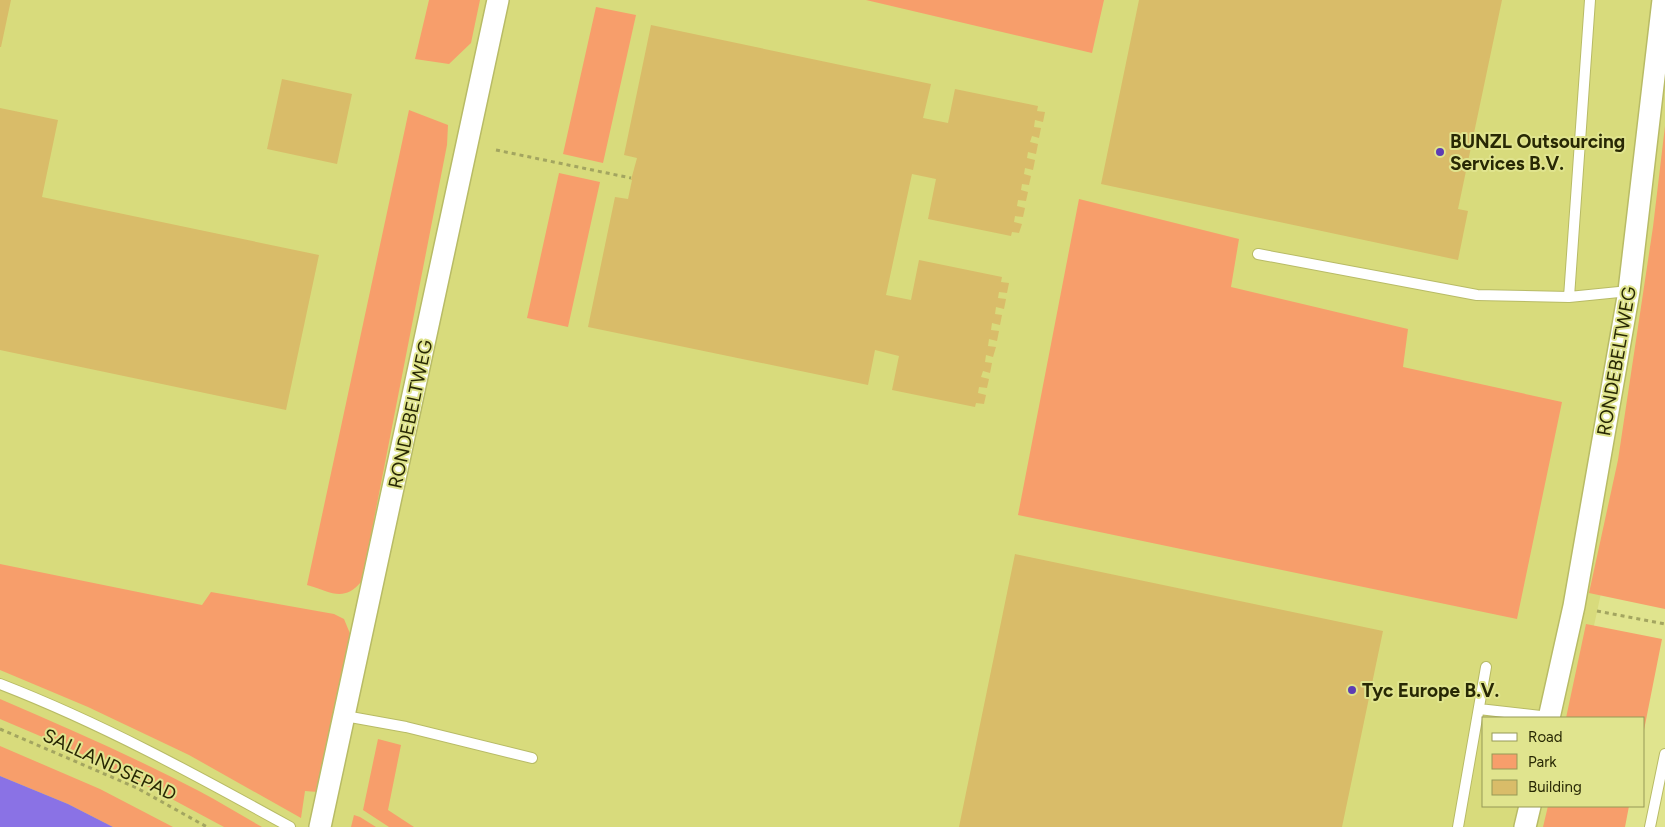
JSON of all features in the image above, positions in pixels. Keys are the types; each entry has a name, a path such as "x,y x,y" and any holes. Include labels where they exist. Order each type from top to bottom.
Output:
{"street":[{"name":"RONDEBELTWEG","path":"320,827 498,0"},
{"name":"RONDEBELTWEG","path":"1549,717 1574,606 1629,291 1663,0"},
{"path":"1525,827 1530,807"}],"lane":[{"path":"1569,297 1590,0"},
{"path":"1258,254 1477,295 1569,297 1629,291"},
{"path":"1458,827 1486,667"},
{"path":"0,684 77,716 152,752 290,827"},
{"path":"1479,709 1541,717"},
{"path":"345,716 406,727 532,758"},
{"path":"1650,827 1665,754"}],"path":[{"path":"496,150 632,178"},
{"path":"1574,606 1665,624"},
{"name":"SALLANDSEPAD","path":"0,729 136,788 207,827"}],"shaded area":[{"path":"0,0 1665,0 1665,174 1635,436 1574,717 1482,717 1482,807 1555,807 1551,827 0,827"},
{"path":"0,776 68,804 113,827 0,827"}],"green space":[{"path":"429,0 480,0 471,43 449,64 415,59"},
{"path":"866,0 1104,0 1092,53"},
{"path":"596,7 636,15 603,163 563,154"},
{"path":"409,110 448,125 447,145 362,581 349,592 343,594 330,593 307,585"},
{"path":"1665,126 1665,609 1589,593 1618,460 1653,227"},
{"path":"559,173 600,182 568,327 527,318"},
{"path":"1079,199 1239,239 1231,287 1408,329 1403,367 1562,402 1517,619 1018,515"},
{"path":"0,564 202,605 211,592 334,614 344,619 351,636 318,792 305,791 301,818 189,755 88,707 0,670"},
{"path":"1586,624 1662,639 1645,725 1645,717 1566,717"},
{"path":"0,699 150,766 207,795 262,827 224,827 155,790 73,750 0,719"},
{"path":"378,739 401,745 388,810 414,827 389,827 363,810"},
{"path":"0,746 100,789 173,827 113,827 68,804 0,776"},
{"path":"1548,807 1629,807 1625,827 1543,827"},
{"path":"354,815 360,817 376,827 351,827"}],"building":[{"path":"0,0 11,0 1,47 0,47"},
{"path":"1139,0 1502,0 1458,209 1468,211 1458,260 1101,184"},
{"path":"651,25 931,84 923,118 948,123 955,89 1038,106 1037,111 1045,112 1043,122 1035,120 1034,127 1041,128 1039,138 1032,136 1030,142 1038,144 1036,154 1028,152 1027,158 1035,160 1033,170 1025,168 1024,174 1031,176 1029,185 1022,184 1021,190 1028,192 1026,201 1018,200 1017,206 1025,208 1023,217 1015,216 1014,222 1022,224 1019,233 1012,232 1011,236 928,219 936,179 912,174 886,295 911,300 919,260 1002,277 1001,282 1009,283 1007,293 999,292 998,298 1006,299 1004,309 996,307 995,314 1002,315 1000,325 992,323 991,330 999,331 997,341 989,339 988,346 996,347 993,357 986,355 985,362 992,363 990,373 983,371 981,377 989,379 987,388 979,387 978,393 986,395 984,404 976,403 975,407 892,390 899,356 875,350 868,385 588,327 615,197 628,199 637,158 624,155"},
{"path":"282,79 352,94 337,164 267,149"},
{"path":"0,108 58,120 42,197 319,255 286,410 0,350"},
{"path":"1015,554 1383,631 1342,827 959,827"}],"place":[{"name":"BUNZL Outsourcing Services B.V.","path":"1440,152"},
{"name":"Tyc Europe B.V.","path":"1352,690"}]}
